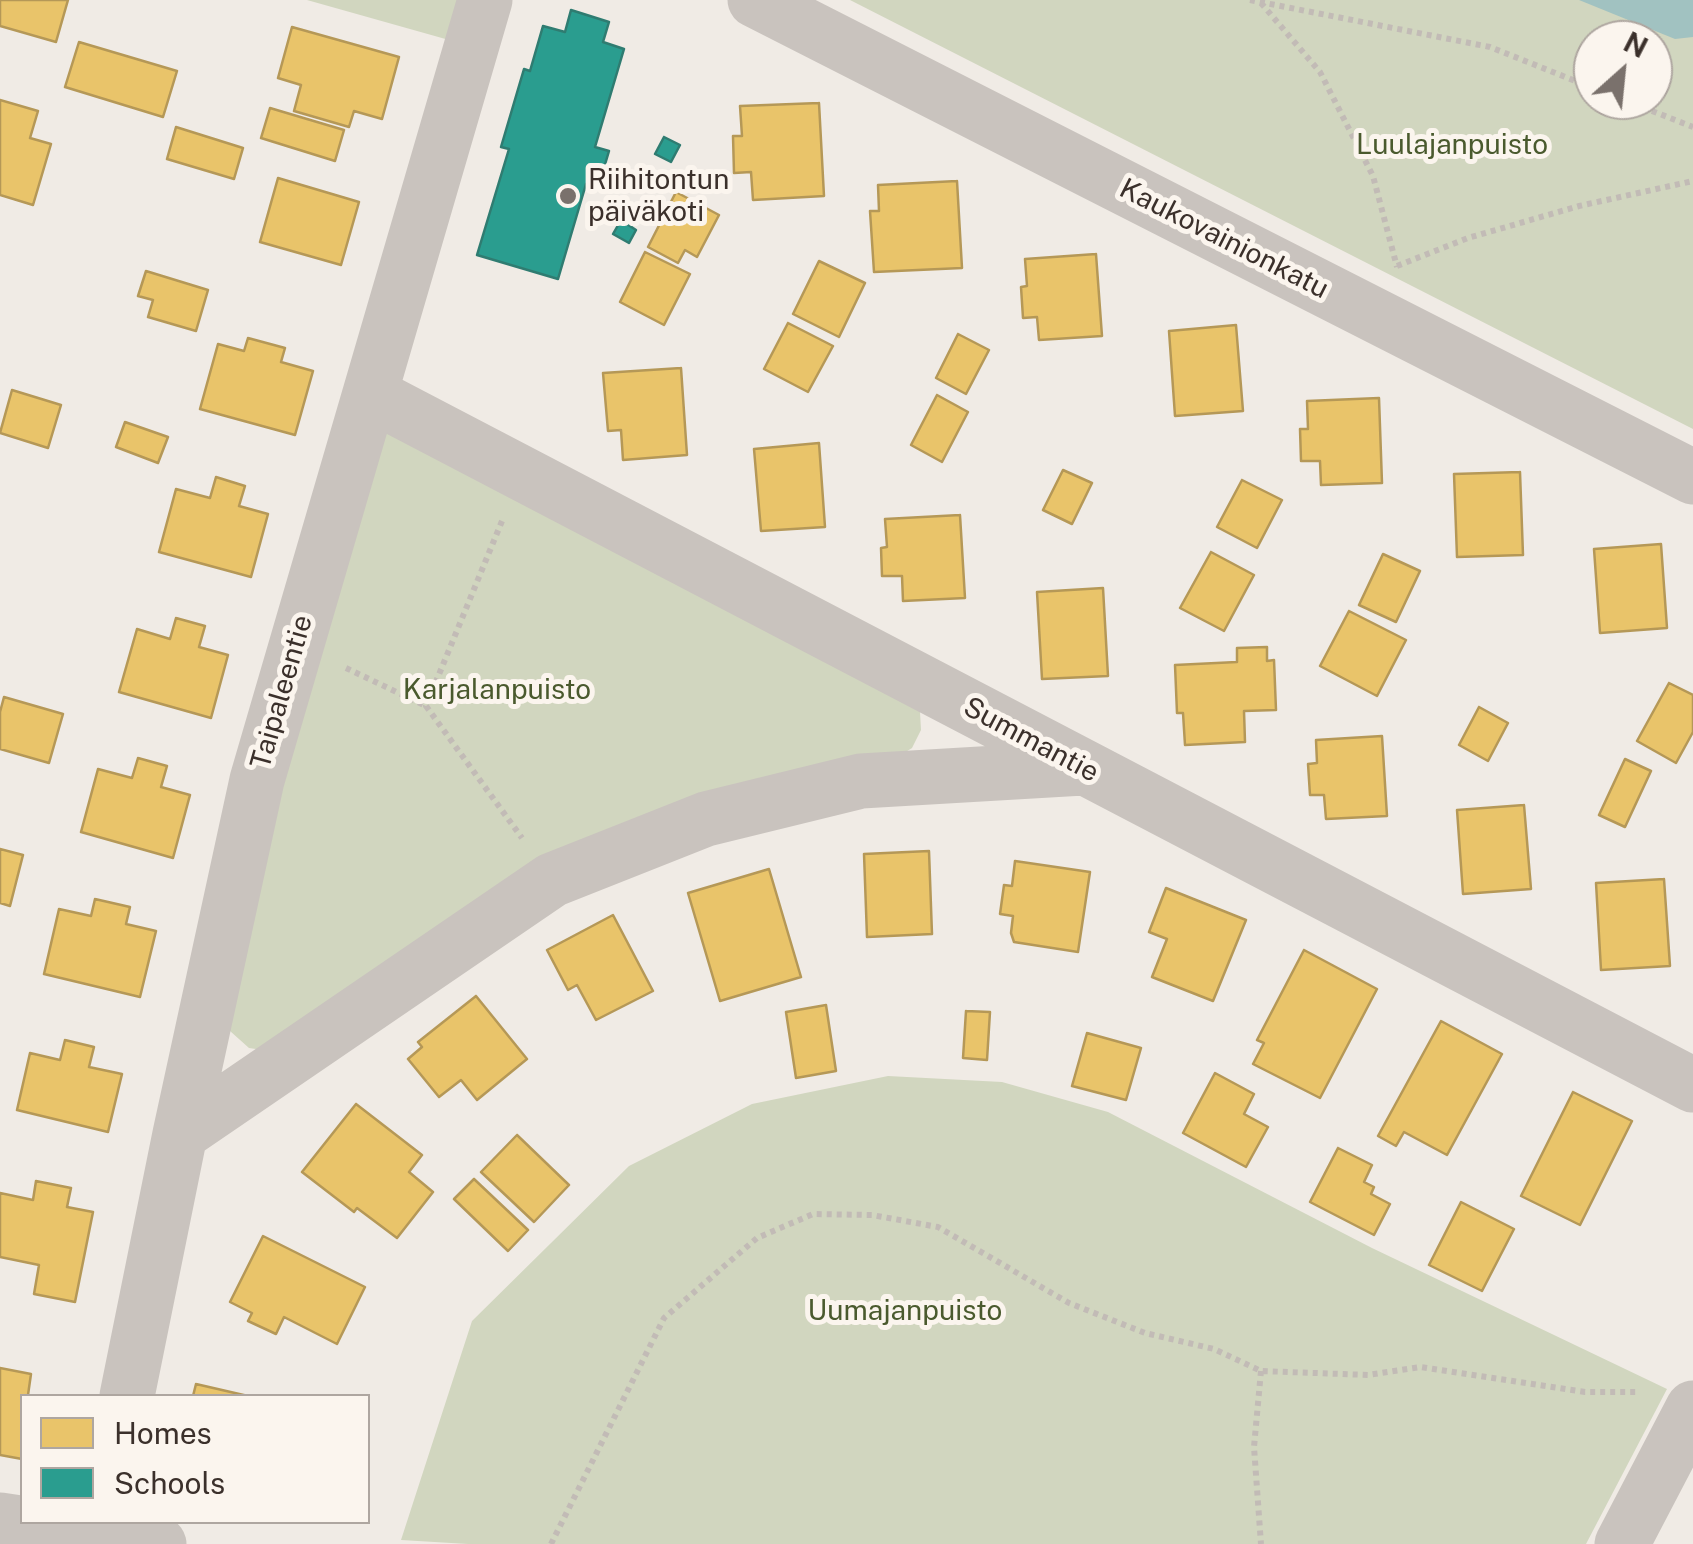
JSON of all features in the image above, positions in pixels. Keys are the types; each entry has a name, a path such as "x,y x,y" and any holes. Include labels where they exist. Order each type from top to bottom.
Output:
{"street":[{"name":"Taipaleentie","path":"128,1394 257,780 485,0"},
{"name":"Kaukovainionkatu","path":"755,0 1693,477"},
{"name":"Summantie","path":"370,394 1693,1085"},
{"path":"180,1134 552,880 706,819 861,781 1082,768"},
{"path":"1622,1544 1675,1400"},
{"path":"29,1524 159,1544"}],"path":[{"path":"1250,0 1490,47 1573,80"},
{"path":"1260,2 1320,72 1373,176 1398,266 1487,232 1579,206 1693,181"},
{"path":"426,706 521,474"},
{"path":"296,644 426,706 552,880"},
{"path":"550,1544 664,1318 757,1238 812,1214 872,1215 938,1227 1069,1303 1145,1333 1214,1349 1261,1371 1368,1375 1422,1366 1585,1392 1675,1400"},
{"path":"1261,1371 1254,1448 1262,1544"}],"green space":[{"path":"307,0 459,0 449,40"},
{"name":"Luulajanpuisto","path":"850,0 1693,0 1693,429"},
{"name":"Karjalanpuisto","path":"392,429 898,694 920,712 921,730 912,748 896,758 790,778 269,1051 249,1048 230,1031 222,1004 380,433"},
{"name":"Uumajanpuisto","path":"888,1076 1002,1082 1108,1112 1372,1248 1667,1389 1586,1544 468,1544 401,1540 472,1321 629,1166 752,1104"}],"water":[{"path":"1579,0 1693,0 1693,37 1673,38 1673,20 1628,20"}],"building: Homes":[{"path":"0,0 68,0 56,42 0,26"},
{"path":"292,27 399,57 382,119 354,111 349,127 294,111 301,85 278,78"},
{"path":"79,42 177,71 163,117 65,87"},
{"path":"0,100 38,111 30,138 51,144 33,205 0,195"},
{"path":"819,103 824,196 753,200 751,172 734,173 733,136 742,136 740,106"},
{"path":"270,108 344,130 335,161 261,138"},
{"path":"176,127 243,148 234,179 167,159"},
{"path":"278,178 359,202 341,265 260,242"},
{"path":"957,181 962,268 874,272 870,211 879,211 878,185"},
{"path":"676,192 719,215 697,257 685,250 678,263 648,247"},
{"path":"645,252 690,274 664,325 620,302"},
{"path":"1096,254 1102,336 1039,340 1037,317 1023,318 1021,287 1027,286 1025,259"},
{"path":"819,261 865,283 839,337 793,314"},
{"path":"146,271 208,290 196,331 148,317 153,300 138,296"},
{"path":"788,323 833,346 808,392 764,369"},
{"path":"1236,325 1243,411 1175,416 1169,331"},
{"path":"958,334 989,350 966,394 936,378"},
{"path":"248,338 285,348 281,362 313,371 295,435 200,409 218,344 244,351"},
{"path":"681,368 687,455 623,460 621,430 608,431 603,373"},
{"path":"12,390 61,405 48,448 0,433"},
{"path":"937,395 968,412 942,462 911,445"},
{"path":"1379,398 1382,483 1321,485 1320,461 1301,461 1300,429 1308,429 1307,401"},
{"path":"125,422 168,437 158,463 116,447"},
{"path":"819,443 825,527 761,531 754,449"},
{"path":"1063,470 1092,483 1072,524 1043,510"},
{"path":"1520,472 1523,555 1457,557 1454,474"},
{"path":"216,477 245,486 239,506 268,514 251,577 159,552 176,489 210,498"},
{"path":"1242,480 1282,500 1257,548 1217,527"},
{"path":"960,515 965,598 903,601 902,576 882,576 881,548 887,547 885,519"},
{"path":"1661,544 1667,628 1600,633 1594,549"},
{"path":"1211,552 1254,575 1224,631 1180,608"},
{"path":"1383,554 1420,571 1396,622 1359,605"},
{"path":"1103,588 1108,676 1042,679 1037,592"},
{"path":"1349,611 1406,640 1377,696 1320,666"},
{"path":"176,618 205,626 199,647 228,655 211,718 119,692 137,629 170,639"},
{"path":"1267,647 1267,661 1274,660 1276,710 1244,711 1245,742 1185,745 1183,713 1177,713 1175,665 1237,662 1237,648"},
{"path":"1669,683 1693,695 1693,732 1676,763 1637,741"},
{"path":"4,697 63,714 49,763 0,749"},
{"path":"1479,707 1508,723 1488,761 1459,745"},
{"path":"1382,736 1387,816 1326,819 1324,795 1310,795 1308,764 1317,763 1316,740"},
{"path":"138,758 167,766 161,787 190,795 173,858 81,832 98,769 132,778"},
{"path":"1625,759 1651,771 1625,827 1599,815"},
{"path":"1524,805 1531,889 1463,894 1457,810"},
{"path":"0,849 23,855 10,906 0,903"},
{"path":"929,851 932,934 867,937 864,854"},
{"path":"1015,861 1090,872 1078,952 1014,942 1013,916 1000,914 1004,885 1012,886"},
{"path":"769,869 801,977 720,1001 688,893"},
{"path":"1664,879 1670,966 1601,970 1596,883"},
{"path":"1166,888 1246,920 1213,1001 1152,977 1167,939 1149,932"},
{"path":"95,899 130,907 126,924 156,931 140,997 44,974 59,909 91,916"},
{"path":"613,915 653,991 596,1020 577,985 568,990 547,950"},
{"path":"1304,950 1377,989 1320,1098 1253,1064 1264,1043 1257,1040"},
{"path":"476,996 527,1059 477,1100 461,1080 439,1097 408,1059 422,1047 418,1042"},
{"path":"826,1005 836,1071 796,1078 786,1012"},
{"path":"966,1011 990,1012 987,1060 963,1058"},
{"path":"1441,1021 1502,1054 1447,1155 1404,1132 1396,1146 1378,1136"},
{"path":"1087,1033 1141,1048 1126,1100 1072,1086"},
{"path":"65,1040 94,1047 89,1067 122,1074 108,1132 17,1110 30,1053 60,1060"},
{"path":"1215,1073 1254,1094 1244,1114 1268,1127 1246,1167 1183,1133"},
{"path":"1573,1092 1632,1121 1580,1225 1521,1196"},
{"path":"356,1104 422,1155 409,1172 433,1192 397,1238 357,1208 354,1212 302,1172"},
{"path":"517,1135 569,1185 534,1222 481,1172"},
{"path":"1338,1148 1372,1165 1364,1182 1374,1187 1371,1194 1390,1204 1374,1235 1310,1202"},
{"path":"474,1179 528,1230 508,1251 454,1199"},
{"path":"36,1181 71,1188 67,1207 93,1212 75,1302 34,1294 39,1265 0,1257 0,1193 33,1200"},
{"path":"1461,1202 1514,1229 1482,1291 1429,1265"},
{"path":"263,1236 365,1287 337,1344 284,1317 276,1334 248,1321 252,1313 230,1302"},
{"path":"0,1368 31,1374 28,1394 20,1394 20,1459 0,1455"},
{"path":"196,1384 239,1394 194,1394"}],"building: Schools":[{"path":"571,10 609,22 603,42 624,49 595,147 609,151 598,188 586,184 558,279 477,255 509,149 501,147 524,69 530,71 543,26 565,32"},
{"path":"664,137 680,145 671,162 655,154"},
{"path":"621,220 636,230 629,243 613,234"}],"place":[{"name":"Riihitontun päiväkoti","path":"568,196"}]}
